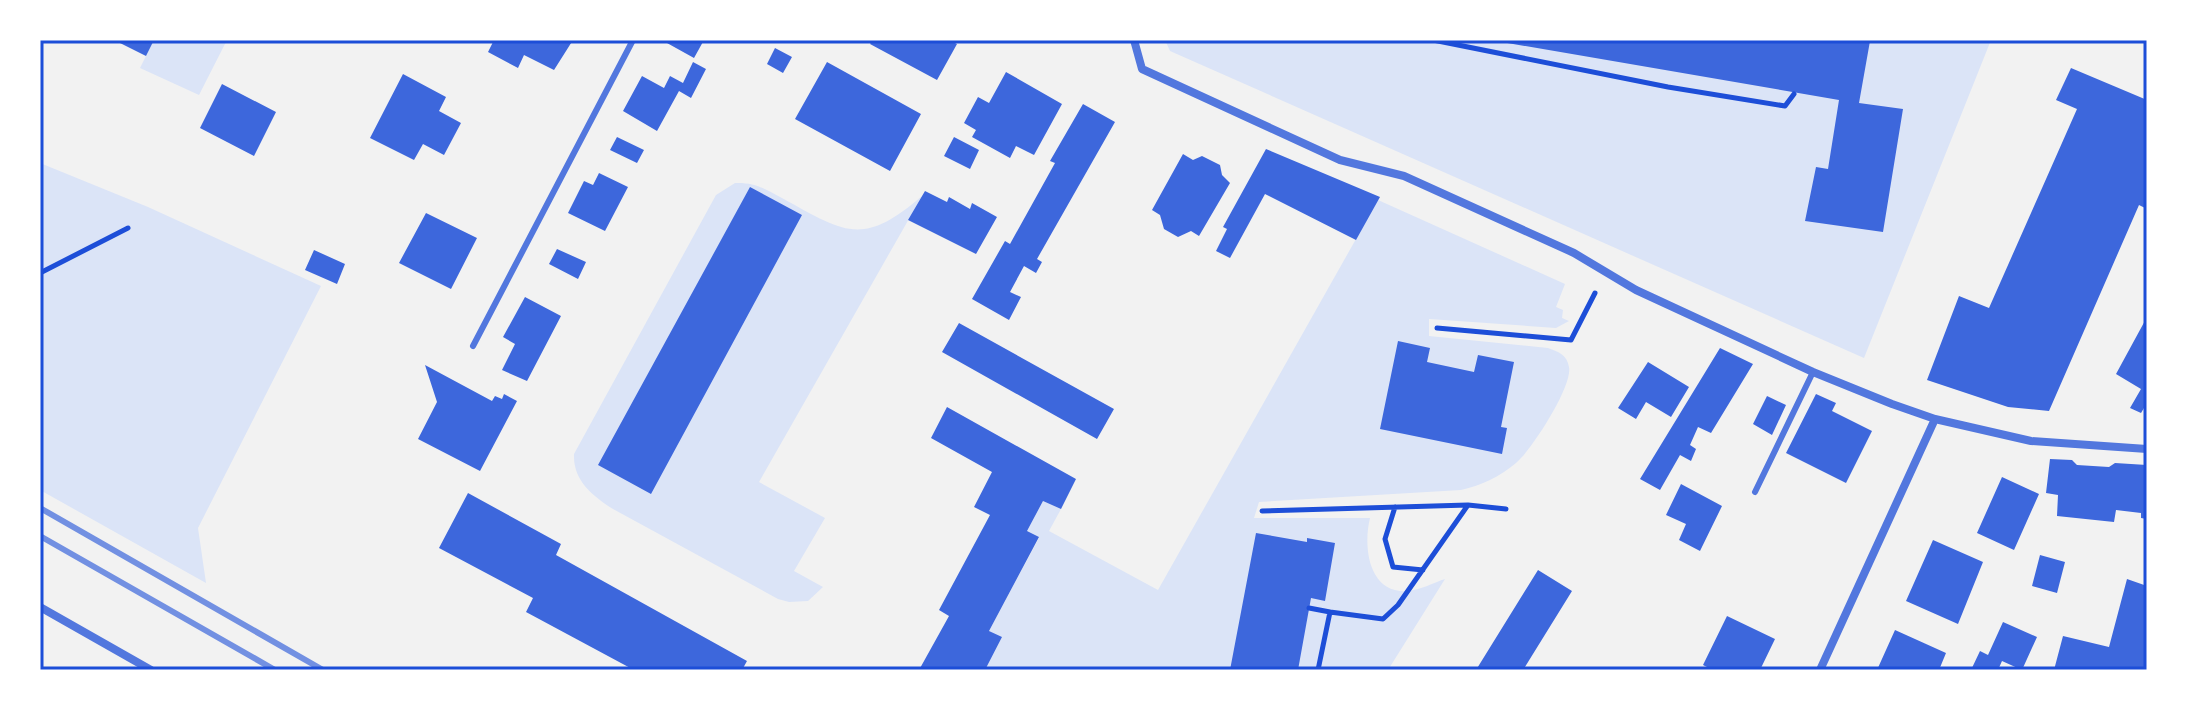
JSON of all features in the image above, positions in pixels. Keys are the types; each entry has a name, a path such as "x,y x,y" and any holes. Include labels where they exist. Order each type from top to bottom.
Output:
{"street":[{"path":"1134,40 1142,69 1340,160 1404,176 1447,195 1574,253 1636,290 1813,372 1935,419 2031,441 2147,449"},
{"path":"1820,670 1935,419"},
{"path":"40,620 42,608 151,670"}],"lane":[{"path":"473,346 633,40"},
{"path":"1755,492 1813,372"}],"path":[{"path":"1433,40 1668,87 1785,106 1794,94"},
{"path":"40,273 128,228"},
{"path":"1437,328 1571,340 1596,292"},
{"path":"1309,608 1383,619 1398,605 1468,505"},
{"path":"1262,511 1468,505 1506,509"},
{"path":"1395,507 1385,539 1393,567 1423,570"},
{"path":"1318,670 1330,612"}],"shaded area":[{"path":"154,40 227,40 199,95 140,68"},
{"path":"1165,40 1991,40 1864,358 1170,51"},
{"path":"40,163 148,207 321,286 198,528 206,583 40,490"},
{"path":"735,183 760,187 822,219 853,229 884,223 922,196 759,482 825,518 794,571 823,587 808,601 778,599 613,509 586,487 575,464 574,454 716,195"},
{"path":"1378,200 1565,284 1556,307 1563,310 1562,318 1569,321 1556,328 1429,319 1429,336 1548,348 1562,354 1568,363 1565,388 1540,432 1523,456 1497,476 1461,490 1259,502 1254,518 1370,518 1367,542 1371,566 1384,585 1395,590 1413,590 1445,579 1388,670 985,670 1001,638 989,631 1039,538 1027,531 1043,501 1061,509 1049,531 1158,590"}],"building":[{"path":"114,40 154,40 146,56"},
{"path":"494,40 573,40 554,70 524,55 518,68 488,52"},
{"path":"669,40 704,40 694,58 667,43"},
{"path":"873,40 949,40 957,44 937,80 870,44"},
{"path":"1490,40 1870,41 1859,103 1903,109 1883,232 1805,221 1816,167 1828,169 1839,100"},
{"path":"775,48 792,57 783,73 767,64"},
{"path":"693,62 706,69 691,98 679,91 657,131 623,111 642,76 664,88 670,76 683,83"},
{"path":"827,62 921,114 890,171 795,119"},
{"path":"2071,68 2147,100 2147,209 2139,205 2049,411 2008,407 1927,380 1959,296 1989,308 2077,109 2056,100"},
{"path":"1006,72 1062,104 1034,155 1016,146 1010,158 972,137 976,130 964,123 978,97 989,103"},
{"path":"403,74 446,97 439,111 461,123 444,155 423,144 414,160 370,138"},
{"path":"222,84 276,112 254,156 200,128"},
{"path":"1083,104 1115,122 1037,259 1042,262 1036,273 1024,266 1010,292 1021,297 1009,320 972,299 1005,241 1010,244 1055,163 1050,161"},
{"path":"617,137 644,150 637,163 610,150"},
{"path":"954,137 979,150 970,169 944,156"},
{"path":"1266,149 1380,197 1356,240 1265,194 1230,258 1216,251 1227,229 1223,227"},
{"path":"1183,154 1193,160 1202,156 1220,165 1222,175 1230,183 1199,236 1191,231 1178,237 1164,229 1160,215 1152,210"},
{"path":"599,173 628,187 605,231 568,213 584,181 593,185"},
{"path":"750,187 802,215 651,494 598,465"},
{"path":"925,191 947,202 949,197 970,209 972,203 997,217 976,254 908,220"},
{"path":"426,213 477,238 451,289 399,263"},
{"path":"557,249 586,262 578,279 549,264"},
{"path":"314,250 345,264 337,284 305,270"},
{"path":"525,297 561,316 527,381 502,370 515,344 503,337"},
{"path":"2147,317 2147,403 2141,413 2130,408 2141,389 2116,374"},
{"path":"959,323 1114,409 1097,439 942,352"},
{"path":"1398,341 1430,348 1427,362 1474,372 1478,355 1514,362 1501,427 1507,428 1502,454 1380,429"},
{"path":"1720,348 1753,364 1711,433 1698,427 1690,445 1696,449 1691,461 1680,455 1660,490 1640,479"},
{"path":"1648,362 1689,387 1671,417 1646,402 1636,419 1618,408"},
{"path":"425,365 492,401 495,396 502,399 504,394 517,401 480,471 418,439 437,402"},
{"path":"1816,394 1836,403 1832,411 1872,431 1846,483 1786,453"},
{"path":"1767,396 1786,405 1772,435 1753,424"},
{"path":"947,407 1076,479 1061,509 1043,501 1027,531 1039,537 989,631 1002,637 985,670 919,670 949,616 939,610 990,515 974,507 992,472 931,438"},
{"path":"2050,459 2109,467 2115,463 2147,465 2147,519 2141,518 2141,513 2116,510 2114,522 2057,516 2058,495 2046,493"},
{"path":"2002,477 2039,494 2014,550 1977,533"},
{"path":"1681,484 1722,506 1700,551 1679,540 1686,524 1666,515"},
{"path":"468,493 561,544 556,555 747,661 742,670 634,670 526,612 533,598 439,548"},
{"path":"1256,533 1307,542 1307,538 1335,543 1325,601 1311,598 1298,670 1230,670"},
{"path":"1933,540 1983,562 1958,624 1906,601"},
{"path":"2040,555 2065,562 2057,593 2032,586"},
{"path":"1538,570 1572,591 1523,670 1476,670"},
{"path":"2127,579 2147,586 2146,670 2054,670 2063,636 2109,647"},
{"path":"1727,616 1775,639 1760,670 1713,670 1703,665"},
{"path":"2003,622 2037,637 2022,670 2002,661 1998,670 1971,670 1980,651 1988,655"},
{"path":"1895,630 1946,653 1939,670 1877,670"}],"railway":[{"path":"40,508 323,670"},
{"path":"40,536 275,670"}]}
